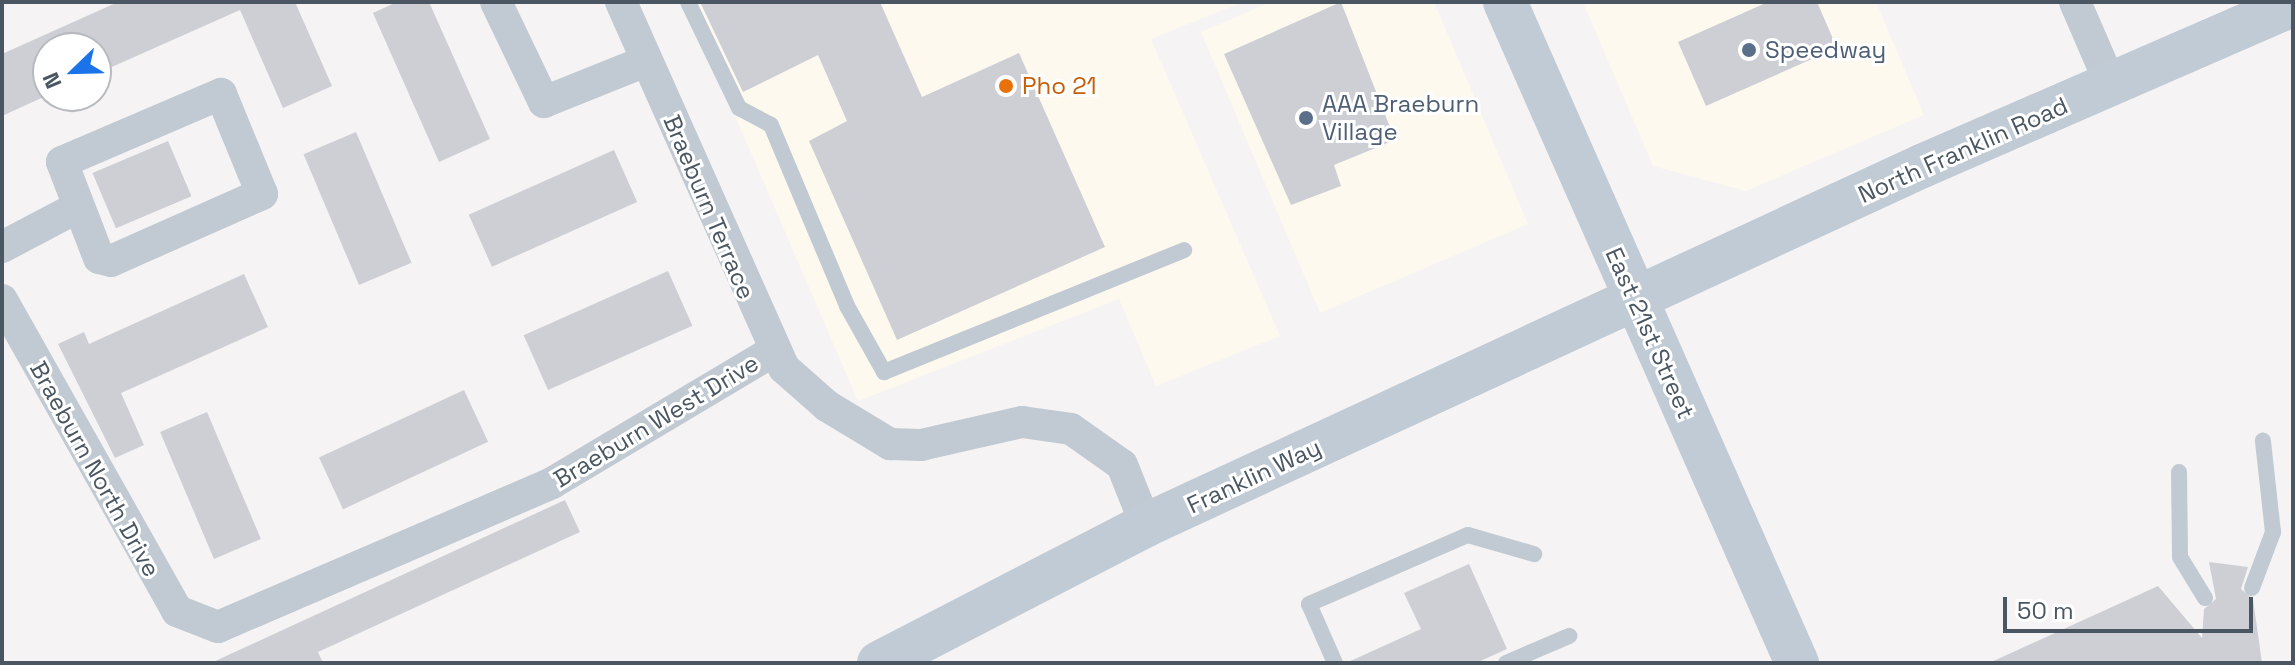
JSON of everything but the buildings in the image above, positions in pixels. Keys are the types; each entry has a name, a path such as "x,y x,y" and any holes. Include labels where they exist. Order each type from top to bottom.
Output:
{"main road":[{"name":"East 21st Street","path":"1505,2 1797,663"},
{"name":"North Franklin Road","path":"1635,299 2293,5"},
{"name":"Franklin Way","path":"879,663 1146,525 1635,299"}],"street":[{"path":"496,2 544,102 646,61"},
{"name":"Braeburn Terrace","path":"621,2 772,352"},
{"path":"2075,2 2111,85"},
{"path":"215,94 225,99 264,185 255,198 111,261 99,258 76,208 62,162 215,94"},
{"path":"2,247 76,208"},
{"name":"Braeburn North Drive","path":"2,300 140,554 177,611 201,625"},
{"name":"Braeburn West Drive","path":"201,625 236,624 552,483 772,352 813,396 890,444 928,444 1022,422 1071,429 1122,465 1146,525"}],"lane":[{"path":"688,2 739,108 771,125 847,306 884,372 1184,250"},
{"path":"2252,588 2273,532 2263,441"},
{"path":"2179,472 2180,557 2205,598"},
{"path":"1335,663 1309,604 1468,535 1534,554"},
{"path":"1506,663 1569,636"}],"shaded area":[{"path":"686,2 1243,2 1151,39 1280,336 1156,386 1119,299 858,401"},
{"path":"1271,2 1434,2 1528,224 1320,313 1201,32"},
{"path":"1583,2 1876,2 1924,115 1746,191 1653,166"}],"place":[{"name":"Speedway","path":"1749,50"},
{"name":"Pho 21","path":"1006,86"},
{"name":"AAA Braeburn Village","path":"1306,118"}]}
